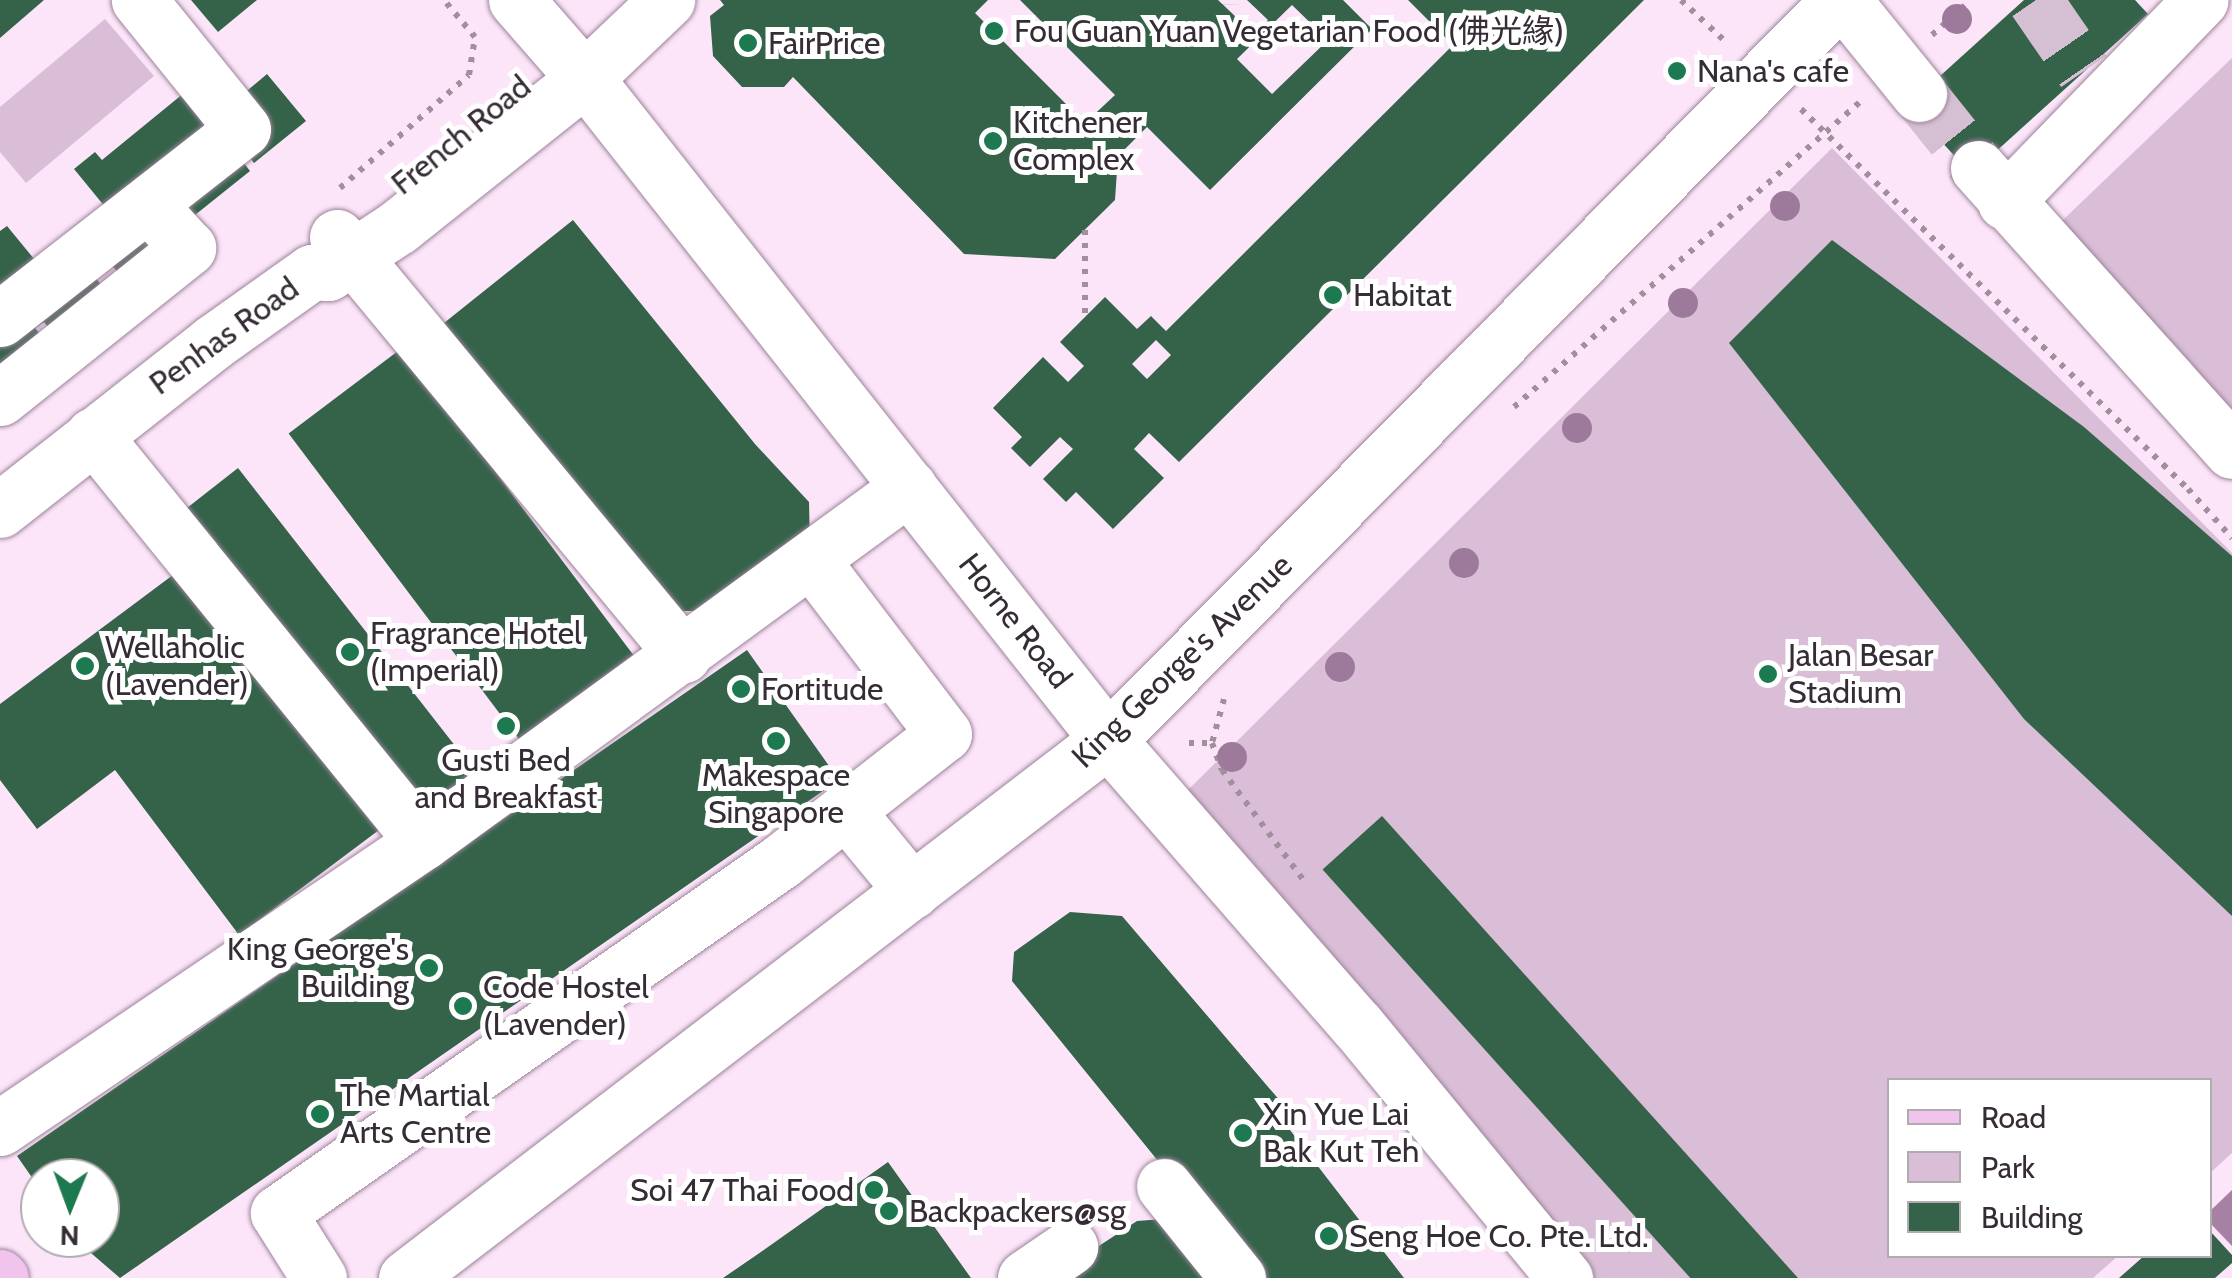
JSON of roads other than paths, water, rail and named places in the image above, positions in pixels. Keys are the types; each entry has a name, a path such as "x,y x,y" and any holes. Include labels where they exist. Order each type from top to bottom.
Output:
{"street":[{"path":"0,319 244,129 139,0"},
{"name":"Horne Road","path":"516,0 573,66 1108,740 1357,1025 1559,1276"},
{"name":"French Road","path":"504,144 573,66 615,0"},
{"name":"French Road","path":"334,256 573,66 667,0"},
{"path":"1841,0 1908,81"},
{"name":"King George's Avenue","path":"406,1278 752,1009 1108,740 1841,0"},
{"path":"2201,0 2094,86 1992,185 2232,452"},
{"name":"Penhas Road","path":"0,510 105,425 334,256 504,144"},
{"path":"0,398 188,248 148,204"},
{"path":"334,256 683,655"},
{"path":"62,348 105,425 423,842"},
{"path":"0,1128 423,842 909,487"},
{"path":"318,1278 278,1213 848,813 944,734 812,561"},
{"path":"848,813 912,891"},
{"path":"1164,1186 1238,1278"},
{"path":"1025,1278 1070,1247"}],"tunnel":[{"path":"2035,0 2084,71"},
{"path":"1919,94 1978,168"}],"place":[{"name":"Fou Guan Yuan Vegetarian Food (佛光緣)","path":"994,31"},
{"name":"FairPrice","path":"748,43"},
{"name":"Nana's cafe","path":"1677,71"},
{"name":"Kitchener Complex","path":"993,141"},
{"name":"Habitat","path":"1333,295"},
{"name":"Fragrance Hotel (Imperial)","path":"350,652"},
{"name":"Wellaholic (Lavender)","path":"85,666"},
{"name":"Jalan Besar Stadium","path":"1768,674"},
{"name":"Fortitude","path":"741,689"},
{"name":"Gusti Bed and Breakfast","path":"506,726"},
{"name":"Makespace Singapore","path":"776,741"},
{"name":"King George's Building","path":"429,968"},
{"name":"Code Hostel (Lavender)","path":"463,1006"},
{"name":"The Martial Arts Centre","path":"320,1114"},
{"name":"Xin Yue Lai Bak Kut Teh","path":"1243,1133"},
{"name":"Soi 47 Thai Food","path":"874,1190"},
{"name":"Backpackers@sg","path":"889,1211"},
{"name":"Seng Hoe Co. Pte. Ltd.","path":"1329,1236"}]}
